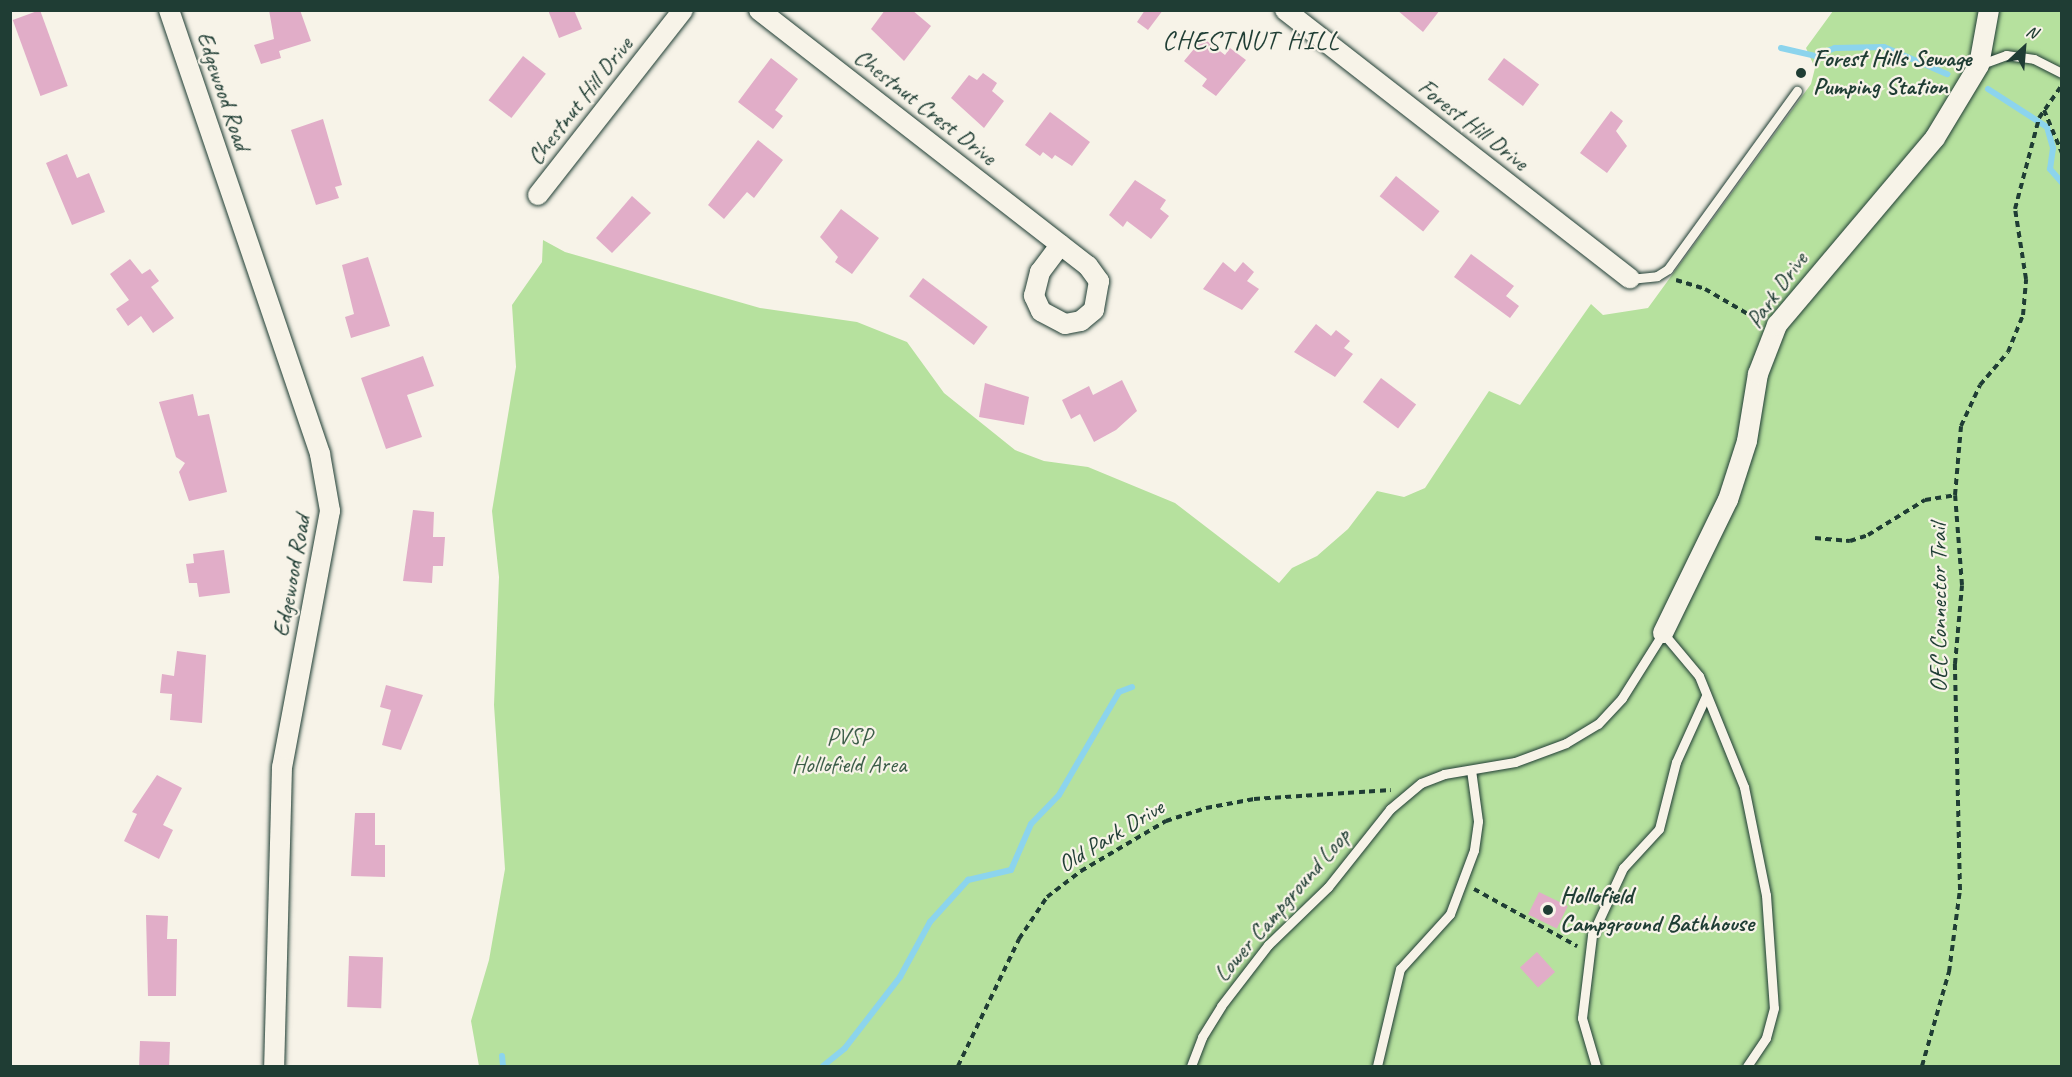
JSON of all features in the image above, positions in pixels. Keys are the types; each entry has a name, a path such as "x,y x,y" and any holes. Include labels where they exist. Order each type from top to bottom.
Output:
{"street":[{"name":"Edgewood Road","path":"169,10 320,454 330,511 282,767 274,1066"},
{"name":"Chestnut Hill Drive","path":"538,195 683,10"},
{"name":"Chestnut Crest Drive","path":"759,10 1060,244 1088,266 1099,281 1094,310 1081,321 1059,322 1041,311 1034,286 1060,244"},
{"name":"Forest Hill Drive","path":"1285,10 1630,279"},
{"name":"Park Drive","path":"1663,633 1728,500 1747,441 1766,348 1777,325 1935,138 1979,65 1989,10"}],"lane":[{"path":"1979,65 2006,55 2034,59 2061,73"},
{"path":"1630,279 1657,276 1668,269 1797,91"},
{"path":"1421,783 1515,762 1566,743 1598,724 1622,698 1663,633 1684,653 1706,696 1744,787 1766,896 1773,964 1774,1008 1766,1038 1747,1066"},
{"path":"1596,1066 1582,1018 1590,953 1604,903 1618,876 1659,829 1676,762 1706,696"},
{"path":"1377,1066 1400,969 1450,914 1462,882 1478,821 1471,770"},
{"name":"Lower Campground Loop","path":"1191,1066 1202,1037 1221,1006 1268,945 1328,887 1390,809 1421,783"}],"path":[{"name":"OEC Connector Trail","path":"1922,1066 1949,972 1960,890 1955,664 1962,585 1956,495 1961,426 1980,385 2008,352 2024,315 2026,279 2015,209 2038,118 2061,85"},
{"path":"2043,109 2061,153"},
{"path":"1665,280 1705,289 1748,317 1777,325"},
{"path":"1815,538 1850,540 1868,535 1926,500 1956,495"},
{"name":"Old Park Drive","path":"958,1066 1019,939 1047,897 1082,871 1166,821 1206,808 1254,799 1380,793 1421,783"},
{"path":"1462,882 1590,953"}],"green space":[{"name":"PVSP Hollofield Area","path":"1833,11 2061,11 2061,1066 479,1066 471,1021 489,960 505,869 494,705 499,577 492,511 516,367 512,305 542,262 543,240 565,252 760,308 857,322 907,342 944,393 1015,450 1044,461 1088,467 1175,503 1279,583 1292,568 1317,556 1348,529 1377,491 1404,497 1425,488 1489,391 1520,405 1591,304 1603,315 1648,308 1811,84 1815,68 1806,48"}],"building":[{"path":"40,10 68,86 40,96 13,20"},
{"path":"269,10 300,10 311,41 279,51 281,58 261,64 254,45 274,39"},
{"path":"548,10 574,10 582,29 559,38"},
{"path":"885,10 912,10 931,26 904,61 871,29"},
{"path":"1145,10 1163,10 1148,30 1137,22"},
{"path":"1397,10 1440,10 1423,32"},
{"path":"1203,38 1225,55 1230,48 1246,60 1216,96 1202,86 1207,79 1184,61"},
{"path":"523,56 546,74 511,118 489,100"},
{"path":"771,58 798,79 775,110 783,116 773,129 738,102"},
{"path":"1504,58 1539,84 1523,106 1488,80"},
{"path":"983,73 997,83 992,91 1004,101 984,128 951,98 969,75 977,80"},
{"path":"1611,111 1623,121 1616,131 1627,146 1607,173 1580,153"},
{"path":"1050,112 1090,142 1072,166 1055,155 1052,159 1043,152 1040,156 1025,145"},
{"path":"323,119 342,185 335,187 339,198 316,205 291,130"},
{"path":"758,140 783,160 754,198 747,192 724,219 708,205"},
{"path":"67,154 77,178 89,173 105,212 72,225 46,163"},
{"path":"1396,176 1440,211 1423,231 1380,196"},
{"path":"1135,180 1166,200 1160,209 1169,216 1151,239 1127,221 1123,227 1109,215"},
{"path":"632,196 651,213 612,253 596,238"},
{"path":"841,209 879,238 852,274 835,262 838,257 820,237"},
{"path":"1471,254 1514,286 1506,296 1519,306 1510,318 1454,277"},
{"path":"368,257 390,326 351,338 345,317 354,314 342,265"},
{"path":"130,259 142,274 150,269 159,281 151,287 174,318 153,333 141,316 128,326 116,309 129,300 110,274"},
{"path":"1223,262 1235,272 1243,262 1254,272 1247,281 1259,289 1242,310 1203,289"},
{"path":"923,278 988,327 974,345 909,296"},
{"path":"1316,324 1331,336 1336,330 1350,341 1344,348 1353,354 1335,377 1294,352"},
{"path":"423,356 434,386 407,395 422,437 386,449 361,378"},
{"path":"1381,378 1416,404 1398,428 1363,402"},
{"path":"1122,380 1137,411 1116,430 1094,442 1080,414 1071,419 1062,400 1089,386 1093,395"},
{"path":"985,383 1029,397 1024,425 979,417"},
{"path":"193,394 198,416 209,414 227,492 189,501 179,472 185,463 176,457 159,402"},
{"path":"413,510 434,512 433,537 445,537 443,566 433,566 432,583 403,581"},
{"path":"224,550 230,593 199,597 197,583 189,583 186,564 194,563 193,554"},
{"path":"177,651 206,655 202,723 170,720 172,694 160,693 162,674 174,676"},
{"path":"386,685 423,695 401,750 382,745 391,710 380,707"},
{"path":"157,775 182,788 163,825 173,830 159,859 124,841 137,814 132,812"},
{"path":"355,813 375,813 375,845 385,845 385,877 351,876"},
{"name":"Hollofield Campground Bathhouse","path":"1539,892 1568,906 1557,928 1528,914"},
{"path":"146,915 168,916 167,939 177,939 176,996 148,996"},
{"path":"1537,952 1555,972 1538,987 1520,967"},
{"path":"349,956 383,957 381,1008 347,1007"},
{"path":"140,1041 170,1042 169,1066 139,1066"}],"waterway":[{"path":"1781,48 1815,56 1835,48 1884,47 1947,74"},
{"path":"1988,89 2047,127 2053,148 2050,169 2062,183"},
{"path":"823,1066 845,1048 900,977 930,922 968,880 1011,870 1031,824 1059,795 1119,692 1132,687"},
{"path":"502,1056 503,1066"}],"place":[{"name":"Forest Hills Sewage Pumping Station","path":"1801,73"},
{"name":"Hollofield Campground Bathhouse","path":"1548,910"}],"district":[{"name":"CHESTNUT HILL","path":"1251,41"}]}
